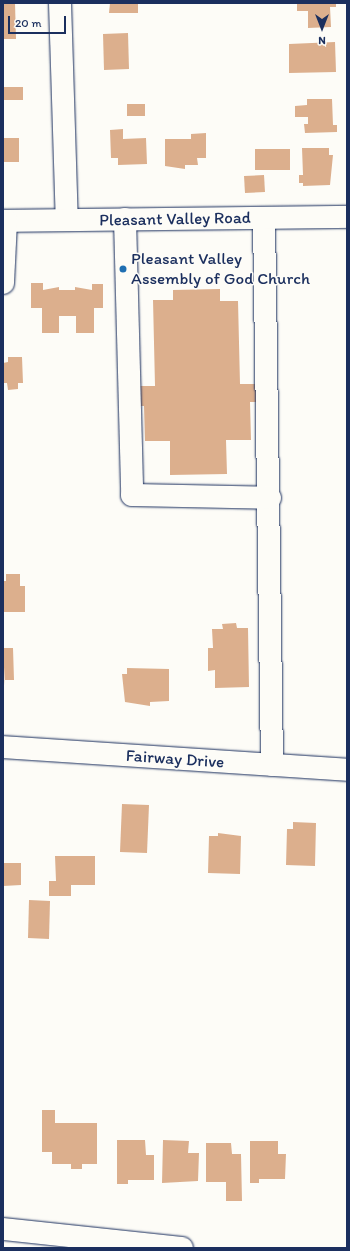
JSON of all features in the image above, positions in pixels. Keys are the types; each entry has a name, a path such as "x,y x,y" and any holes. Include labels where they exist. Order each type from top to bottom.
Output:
{"street":[{"path":"60,3 67,220"},
{"name":"Pleasant Valley Road","path":"4,221 347,217"},
{"path":"264,218 270,498 272,765"},
{"path":"125,219 132,495 270,498"},
{"path":"3,283 4,221"},
{"name":"Fairway Drive","path":"3,747 347,770"},
{"path":"3,1229 182,1248"}],"building":[{"path":"3,3 15,3 16,39 3,39"},
{"path":"110,3 138,3 138,13 109,13"},
{"path":"297,3 336,3 336,7 330,7 331,27 308,28 308,11 297,11"},
{"path":"128,33 129,69 104,70 103,34"},
{"path":"335,42 336,72 289,73 289,44"},
{"path":"3,87 23,87 23,100 3,100"},
{"path":"307,99 332,99 333,125 337,125 337,132 305,133 304,124 308,124 308,117 295,117 295,106 307,105"},
{"path":"127,104 145,104 145,116 127,116"},
{"path":"123,129 123,139 146,138 147,164 118,165 118,158 111,158 110,130"},
{"path":"206,133 206,158 197,158 198,165 185,165 185,169 165,166 165,139 191,139 191,134"},
{"path":"3,138 19,138 19,162 3,162"},
{"path":"302,148 329,148 329,155 333,155 330,185 303,186 303,183 299,183 299,175 303,175"},
{"path":"255,149 290,149 290,170 255,170"},
{"path":"264,175 265,192 245,193 244,176"},
{"path":"31,283 43,283 43,290 59,287 59,290 75,290 75,287 92,290 92,284 103,284 103,308 94,308 94,333 76,333 76,316 59,316 59,333 42,333 42,308 31,308"},
{"path":"220,289 220,301 238,301 240,384 270,384 270,402 250,402 251,440 226,440 227,474 170,475 170,441 145,441 144,406 126,406 125,386 155,386 153,300 173,300 173,290"},
{"path":"8,357 22,357 23,383 18,383 18,389 8,390 7,383 3,383 3,363 8,362"},
{"path":"6,574 20,574 20,586 25,586 25,612 3,612 3,581 6,581"},
{"path":"236,623 237,628 248,628 249,687 215,688 215,670 208,671 208,648 213,648 212,629 223,629 222,624"},
{"path":"3,648 13,648 14,680 5,680 5,686"},
{"path":"127,668 169,669 169,701 150,702 150,706 125,702 122,674 127,674"},
{"path":"122,804 149,805 147,853 120,852"},
{"path":"293,822 316,823 315,866 286,865 287,829 293,829"},
{"path":"218,833 241,836 240,874 208,873 209,836 218,836"},
{"path":"55,856 95,856 95,885 71,885 71,896 49,896 49,881 56,881"},
{"path":"3,863 21,863 21,885 3,886"},
{"path":"29,900 50,901 49,939 28,938"},
{"path":"42,1110 55,1110 55,1123 97,1123 97,1164 82,1164 82,1169 71,1169 71,1164 52,1164 52,1152 42,1152"},
{"path":"117,1140 145,1140 146,1155 154,1155 154,1180 128,1180 128,1184 117,1184"},
{"path":"163,1140 189,1141 188,1153 199,1153 198,1181 162,1183"},
{"path":"250,1141 278,1141 278,1154 286,1154 285,1179 259,1179 259,1183 250,1183"},
{"path":"206,1143 231,1143 232,1154 241,1154 242,1201 226,1201 226,1182 206,1182"}],"place":[{"name":"Pleasant Valley Assembly of God Church","path":"123,269"}]}
